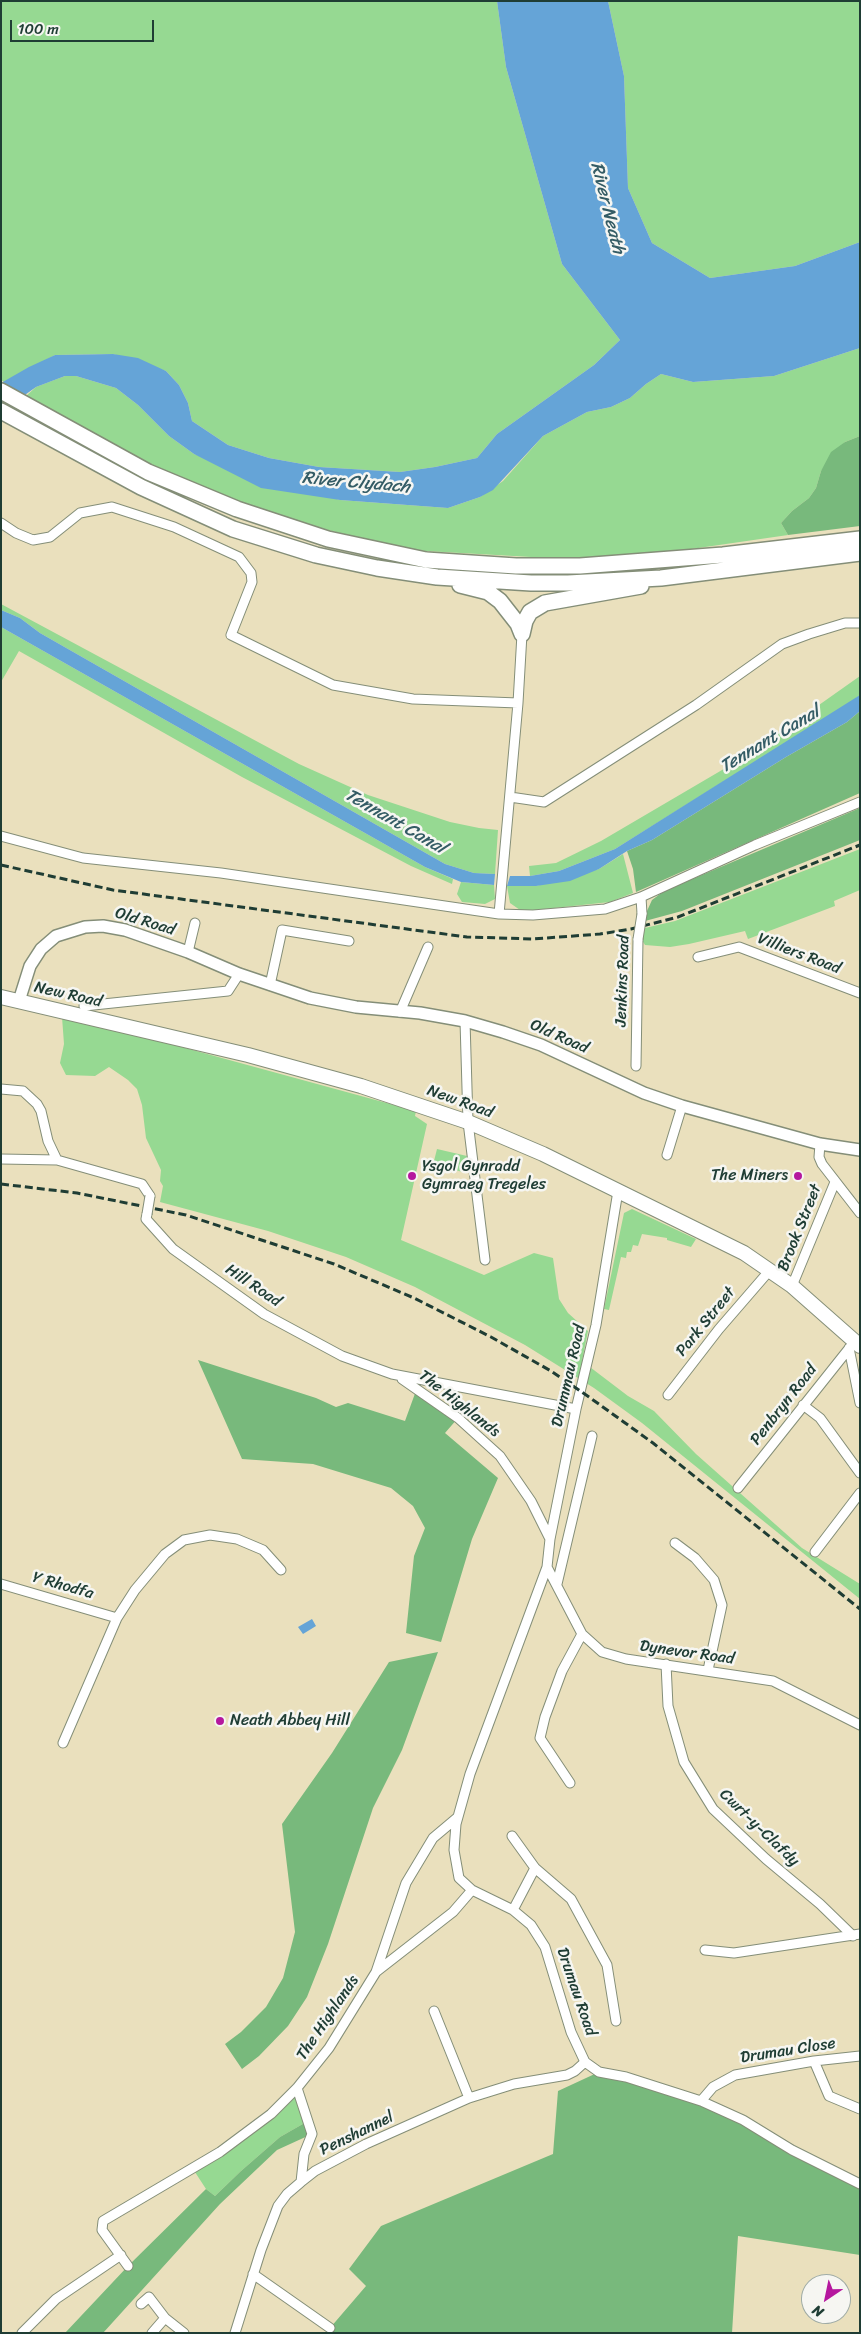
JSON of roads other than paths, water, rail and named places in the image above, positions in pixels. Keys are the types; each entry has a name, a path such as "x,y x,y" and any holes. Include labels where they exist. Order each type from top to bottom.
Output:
{"highway":[{"path":"1,391 148,472 237,509 328,539 426,560 516,566 580,566 723,555 860,539"},
{"path":"1,411 141,487 233,529 316,555 377,568 437,577 531,583 661,578 860,553"},
{"path":"437,577 488,592 500,601 518,624 522,634"},
{"path":"522,634 525,621 530,612 544,603 638,588 661,578"}],"main road":[{"name":"Old Road","path":"19,1001 30,966 41,948 56,936 75,929 104,926 125,930 188,952 239,974 310,998 356,1007 465,1021 504,1032 541,1045 644,1093 682,1106 820,1144 860,1150"},
{"name":"New Road","path":"1,997 361,1086 468,1122 542,1154 713,1236 770,1270 792,1286 855,1345"}],"street":[{"path":"1,523 33,540 50,537 80,513 112,507 174,527 239,557 251,574 252,582 231,635 333,685 413,699 518,703"},
{"path":"510,797 544,802 696,706 782,644 836,626 860,623"},
{"path":"499,914 518,703 522,634"},
{"path":"1,836 83,858 221,873 499,914 533,915 605,909 641,897 755,845 860,802"},
{"name":"Jenkins Road","path":"636,1066 638,939 642,914 641,897"},
{"path":"188,952 195,923"},
{"path":"270,985 282,930 349,942"},
{"path":"400,1012 428,946"},
{"name":"Villiers Road","path":"698,957 739,947 860,993"},
{"path":"84,1006 228,991 239,974"},
{"path":"465,1021 468,1122 485,1260"},
{"path":"1,1089 23,1091 37,1104 41,1111 48,1141 57,1160"},
{"path":"667,1155 682,1106"},
{"path":"820,1144 819,1157 822,1164 860,1213"},
{"name":"Hill Road","path":"1,1159 57,1160 142,1184 150,1196 146,1219 173,1249 264,1314 342,1356 392,1374 576,1409"},
{"name":"Brook Street","path":"792,1286 835,1182"},
{"name":"Drummau Road","path":"547,1567 550,1539 576,1409 596,1325 618,1191"},
{"name":"Park Street","path":"668,1395 719,1328 770,1270"},
{"path":"855,1345 860,1403"},
{"name":"Penbryn Road","path":"738,1488 803,1405 855,1345"},
{"name":"The Highlands","path":"392,1374 410,1382 458,1418 500,1456 531,1501 550,1539"},
{"path":"803,1405 820,1418 860,1473"},
{"path":"557,1584 592,1436"},
{"path":"815,1552 860,1493"},
{"path":"63,1743 117,1618 135,1590 166,1554 184,1540 210,1535 237,1539 263,1550 281,1570"},
{"path":"675,1543 695,1558 714,1580 722,1605 708,1670"},
{"name":"Dynevor Road","path":"547,1567 582,1634 602,1652 626,1659 773,1681 860,1725"},
{"name":"Drumau Road","path":"547,1567 470,1774 458,1816 454,1850 459,1878 472,1890 513,1910 531,1925 545,1948 571,2032 585,2062 599,2072 626,2077 701,2101 743,2120 792,2150 860,2184"},
{"name":"Y Rhodfa","path":"1,1584 117,1618"},
{"path":"570,1784 540,1738 545,1717 562,1671 582,1634"},
{"name":"Cwrt-y-Clafdy","path":"666,1664 668,1706 684,1762 713,1809 766,1859 856,1935"},
{"name":"The Highlands","path":"128,2266 102,2230 103,2221 220,2152 271,2114 297,2088 329,2048 376,1972 406,1882 432,1838 458,1816"},
{"path":"512,1836 535,1868 571,1899 607,1965 616,2021"},
{"path":"513,1910 535,1868"},
{"path":"376,1972 453,1912 472,1890"},
{"path":"705,1950 734,1953 856,1935"},
{"path":"434,2011 469,2098"},
{"name":"Drumau Close","path":"701,2101 713,2087 735,2075 814,2061 860,2056"},
{"path":"814,2061 829,2096 860,2109"},
{"name":"Penshannel","path":"235,2333 253,2274 278,2206 286,2194 300,2182 315,2171 366,2144 469,2098 514,2084 567,2075 585,2062"},
{"path":"297,2088 312,2134 304,2154 300,2182"},
{"path":"22,2333 56,2299 121,2255"},
{"path":"253,2274 330,2328"},
{"path":"140,2304 149,2298 165,2318 184,2333"},
{"path":"152,2333 165,2318"}],"water":[{"path":"497,1 608,1 624,76 628,188 652,243 710,278 795,266 860,242 860,348 774,376 693,382 661,374 630,398 611,407 587,412 543,436 493,490 480,497 448,508 340,500 261,488 194,454 169,436 138,405 116,388 76,376 65,376 36,387 1,412 1,383 29,367 55,355 113,354 138,358 166,371 179,385 188,403 192,421 228,445 269,458 319,467 400,472 477,458 497,434 594,365 620,340 562,264 506,67"},
{"path":"1,610 20,618 40,633 445,864 474,873 495,874 494,885 461,882 425,867 1,627"},
{"path":"860,695 860,711 847,722 786,757 652,840 627,851 599,869 570,881 536,886 507,886 510,876 530,876 559,871 615,849"},
{"path":"312,1619 316,1626 303,1634 298,1627"}],"railway":[{"path":"1,865 113,890 467,937 533,939 600,934 631,929 678,917 860,845"},
{"path":"1,1184 77,1193 186,1215 334,1264 414,1298 491,1337 551,1371 589,1397 653,1443 860,1609"}],"place":[{"name":"Ysgol Gynradd Gymraeg Tregeles","path":"412,1176"},
{"name":"The Miners","path":"798,1176"},
{"name":"Neath Abbey Hill","path":"220,1721"}],"water label":[{"name":"River Neath","path":"607,208"},
{"name":"River Clydach","path":"356,483"},
{"name":"Tennant Canal","path":"770,740"},
{"name":"Tennant Canal","path":"395,822"}]}
